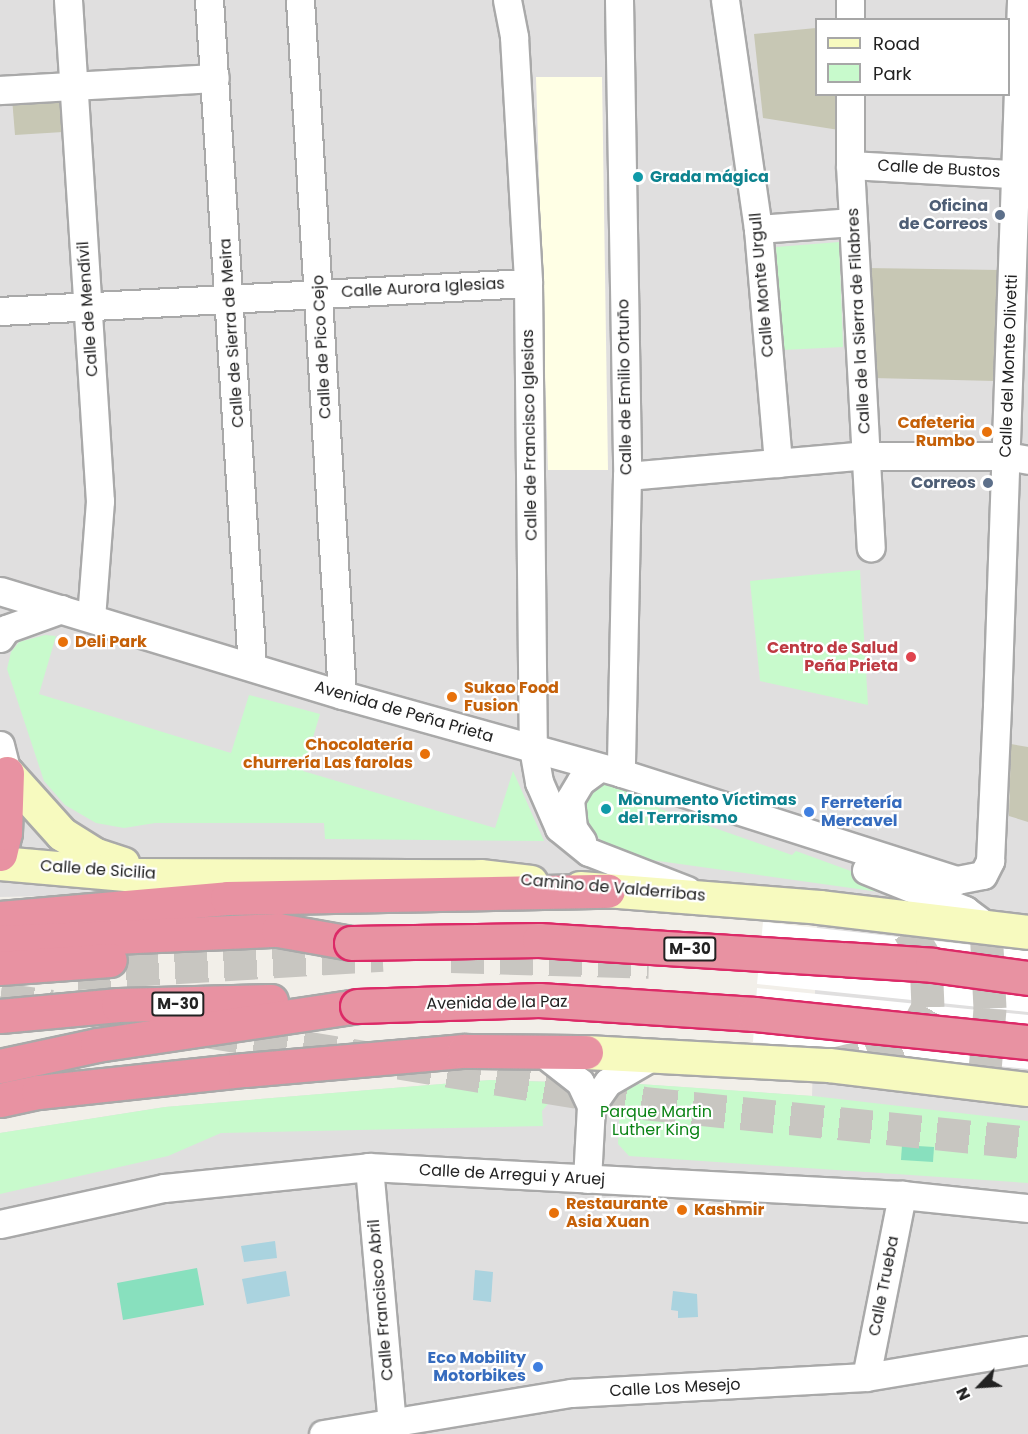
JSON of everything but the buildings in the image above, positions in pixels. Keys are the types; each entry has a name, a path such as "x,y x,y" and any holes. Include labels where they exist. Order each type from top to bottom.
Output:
{"highway":[{"path":"0,854 5,833 2,770"},
{"path":"0,918 227,898 608,891"},
{"name":"M-30","path":"0,942 278,930 351,943"},
{"name":"M-30","path":"0,968 351,943 562,942 921,964 1028,978"},
{"name":"Avenida de la Paz","path":"0,1016 117,1005 268,1001 357,1006 538,1000 755,1014 1028,1042"},
{"path":"0,1066 97,1045 357,1006"},
{"path":"0,1100 38,1092 464,1051 586,1052"},
{"path":"0,1086 38,1092"}],"main road":[{"path":"2,770 50,825 83,848 120,863 196,874"},
{"name":"Calle de Sicilia","path":"0,863 136,875 196,874"},
{"name":"Camino de Valderribas","path":"196,874 480,876 608,891 702,896 1028,932"},
{"path":"586,1052 829,1065 1028,1089"}],"street":[{"name":"Calle de Mendívil","path":"68,0 100,501 91,618"},
{"name":"Calle de Sierra de Meira","path":"209,0 230,297 252,667"},
{"name":"Calle de Pico Cejo","path":"300,0 342,695"},
{"name":"Calle de Francisco Iglesias","path":"507,0 514,37 528,283 533,748 539,782 554,819 568,837 589,852 702,896"},
{"path":"619,0 625,0"},
{"name":"Calle de Emilio Ortuño","path":"610,771 627,476 619,0"},
{"name":"Calle Monte Urgull","path":"725,0 758,229 778,463"},
{"path":"850,0 850,18"},
{"name":"Calle del Monte Olivetti","path":"983,875 990,861 1017,458 1022,174 1021,0"},
{"path":"0,90 72,84 215,78"},
{"name":"Calle de la Sierra de Filabres","path":"850,96 850,165 871,547"},
{"name":"Calle de Bustos","path":"850,165 1022,174"},
{"path":"758,229 853,222"},
{"name":"Calle Aurora Iglesias","path":"0,311 230,297 528,283"},
{"path":"627,476 866,456 1017,458"},
{"name":"Avenida de Peña Prieta","path":"4,595 62,609 342,695 610,771 957,880 983,875"},
{"path":"0,638 6,629 62,609"},
{"path":"589,852 573,828 570,799 581,781 610,771"},
{"name":"Avenida de Peña Prieta","path":"808,834 828,856 965,910 986,926"},
{"path":"539,1050 580,1082 591,1106 587,1179"},
{"path":"591,1106 608,1082 653,1056"},
{"name":"Calle de Arregui y Aruej","path":"0,1224 164,1188 369,1167 902,1195 1028,1209"},
{"name":"Calle Francisco Abril","path":"369,1167 392,1429"},
{"name":"Calle Trueba","path":"866,1377 902,1195"},
{"name":"Calle Los Mesejo","path":"322,1434 392,1429 571,1394 866,1377 1028,1350"}],"shaded area":[{"path":"0,0 1028,0 1028,1434 0,1434 0,1133 165,1107 490,1080 639,1084 812,1096 817,924 415,888 0,897"},
{"path":"815,28 815,96 839,96 839,130 763,118 754,34"},
{"path":"536,77 602,77 608,470 548,470"},
{"path":"60,95 63,132 15,135 12,98"},
{"path":"866,268 1000,270 995,381 873,378"},
{"path":"1011,744 1028,747 1028,822 1009,816"}],"green space":[{"path":"839,242 843,347 783,350 776,247"},
{"path":"860,570 868,705 760,681 750,581"},
{"path":"45,635 56,636 39,694 231,753 249,695 320,714 303,771 495,828 513,771 544,841 325,839 324,823 155,823 124,828 96,823 65,805 44,781 7,669 11,652 19,642"},
{"path":"598,781 648,792 660,809 792,855 796,851 955,909 908,896 637,858 612,850 579,820 581,791"},
{"name":"Parque Martin Luther King","path":"490,1080 554,1082 553,1098 542,1111 543,1126 221,1133 168,1156 0,1194 0,1133 165,1107"},
{"name":"Parque Martin Luther King","path":"639,1084 813,1096 1028,1121 1028,1183 629,1156 618,1144 620,1101 625,1091"},
{"path":"902,1145 934,1147 933,1162 901,1160"},
{"path":"197,1268 204,1305 123,1320 117,1283"}],"water":[{"path":"275,1241 277,1258 244,1262 241,1246"},
{"path":"475,1270 493,1272 491,1302 473,1300"},
{"path":"286,1271 290,1296 247,1304 242,1279"},
{"path":"673,1291 697,1294 698,1317 678,1318 678,1311 671,1310"}],"pier":[{"path":"763,922 1028,951 1028,1012 757,984"},
{"path":"757,988 1028,1015 1028,1069 753,1042"}],"tunnel":[{"path":"829,1065 869,1055 912,1037 928,1007 926,959 900,915"},
{"path":"984,1083 990,1008 986,926"},
{"path":"77,973 382,955"},
{"path":"451,956 649,962"},
{"path":"0,999 52,1006"},
{"path":"206,1031 644,1103 1028,1143"}],"place":[{"name":"Grada mágica","path":"638,177"},
{"name":"Oficina de Correos","path":"1000,215"},
{"name":"Cafeteria Rumbo","path":"987,432"},
{"name":"Correos","path":"988,483"},
{"name":"Deli Park","path":"63,642"},
{"name":"Centro de Salud Peña Prieta","path":"911,657"},
{"name":"Sukao Food Fusion","path":"452,697"},
{"name":"Chocolatería churrería Las farolas","path":"425,754"},
{"name":"Monumento Víctimas del Terrorismo","path":"606,809"},
{"name":"Ferretería Mercavel","path":"809,812"},
{"name":"Kashmir","path":"682,1210"},
{"name":"Restaurante Asia Xuan","path":"554,1213"},
{"name":"Eco Mobility Motorbikes","path":"538,1367"}]}
